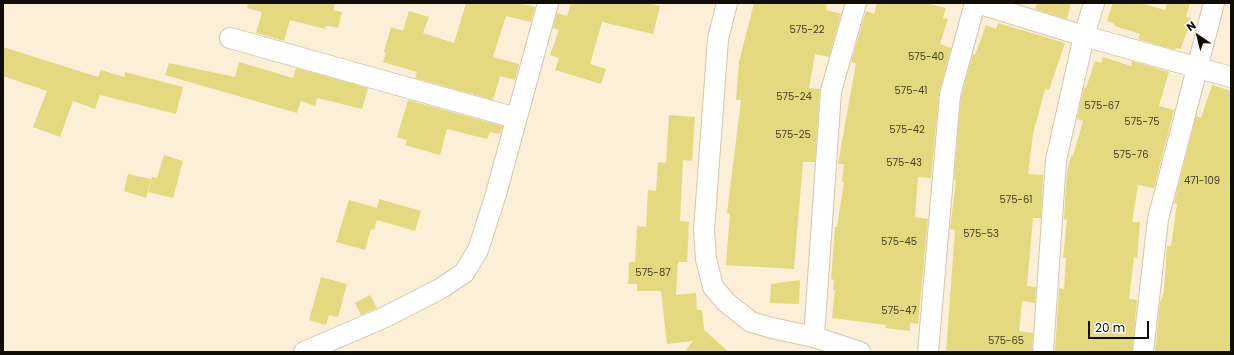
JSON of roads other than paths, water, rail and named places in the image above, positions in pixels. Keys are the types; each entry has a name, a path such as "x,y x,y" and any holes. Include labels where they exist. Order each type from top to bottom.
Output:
{"street":[{"path":"304,352 383,318 440,289 464,273 478,250 496,194 548,3"},
{"path":"727,3 718,39 704,230 708,271 713,287 738,314 751,322 814,337 860,352"},
{"path":"814,337 831,91 856,3"},
{"path":"928,352 950,95 976,3 1084,36 1231,77"},
{"path":"1043,352 1056,160 1084,36 1094,3"},
{"path":"1143,352 1158,219 1214,3"},
{"path":"230,38 516,118"}]}
